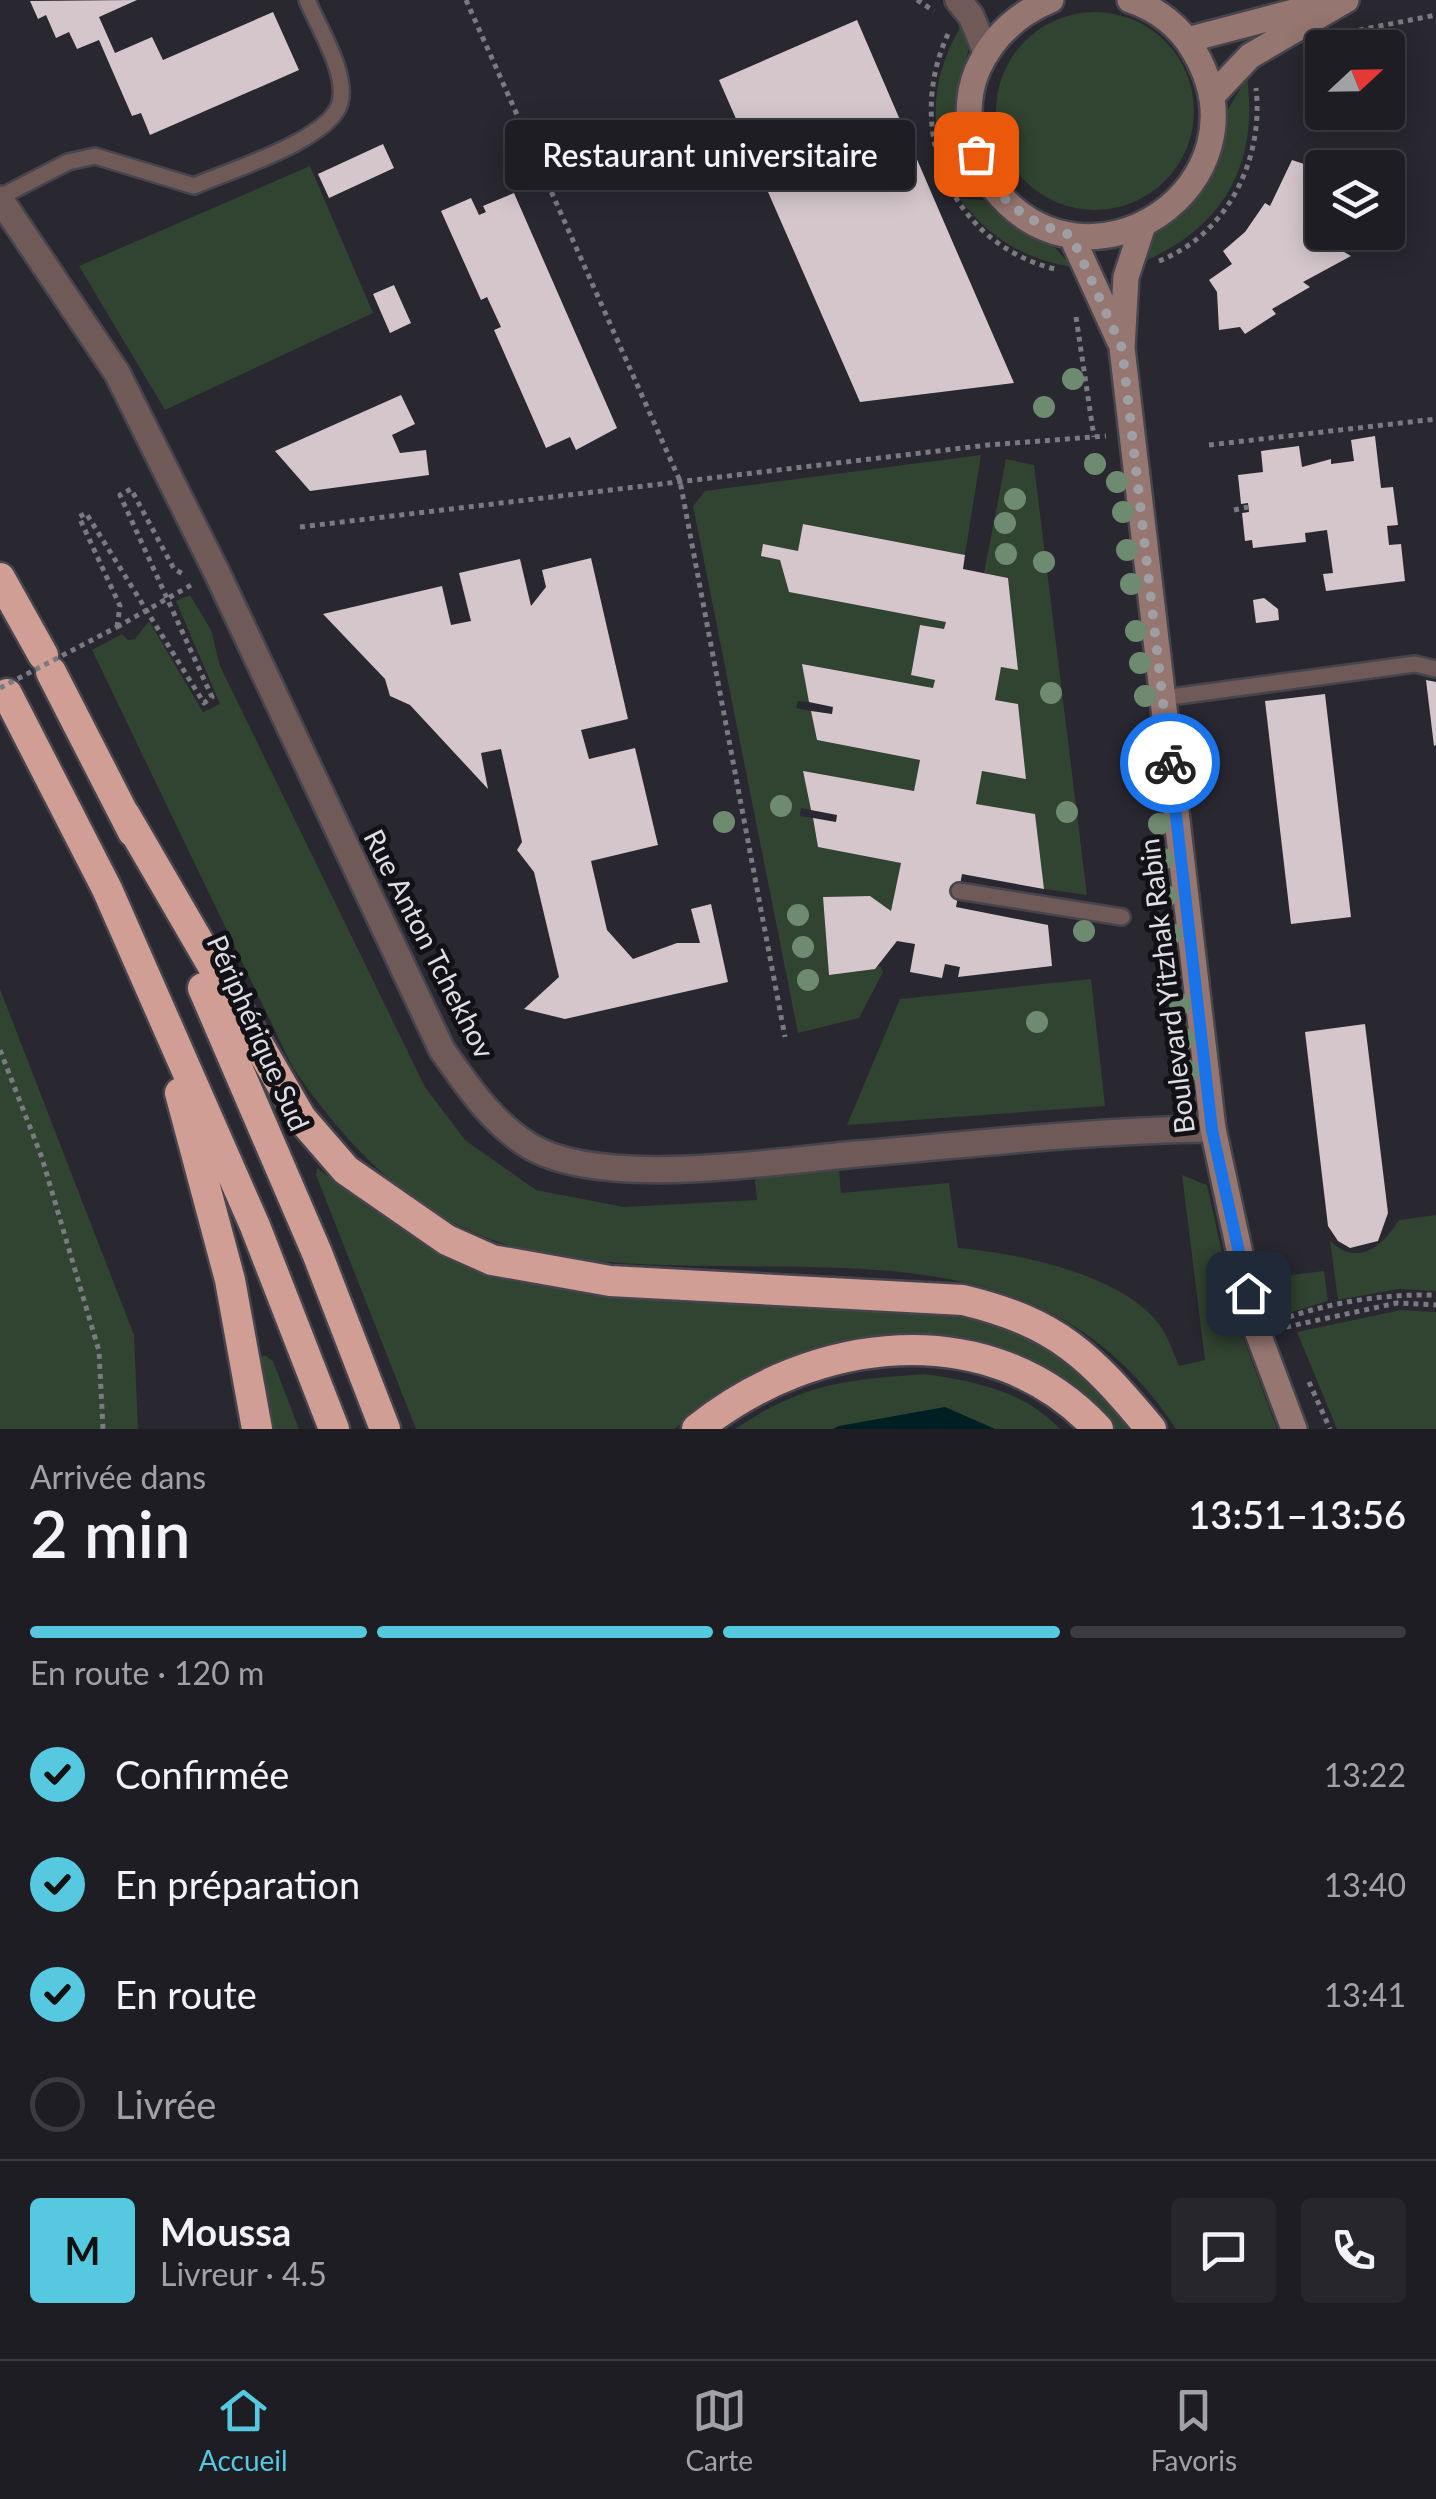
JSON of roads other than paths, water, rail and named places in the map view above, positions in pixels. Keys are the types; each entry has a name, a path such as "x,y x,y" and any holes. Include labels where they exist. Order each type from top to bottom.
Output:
{"highway":[{"name":"Périphérique Sud","path":"0,578 126,814 240,1070 385,1429"},
{"path":"3,691 107,889 255,1226 334,1429"},
{"path":"126,814 301,1118 346,1170 447,1240 492,1260 610,1281 963,1300 1015,1313 1084,1354 1151,1429"},
{"path":"155,998 230,1280 257,1429"},
{"path":"696,1429 740,1398 800,1370 835,1358 906,1348 960,1353 1009,1367 1054,1392 1098,1429"}],"street":[{"path":"1035,2 986,52 970,102 970,128 986,178 1022,216 1071,235 1120,234 1143,226 1179,200 1204,162 1213,119 1212,96 1203,66 1187,40 1167,20 1130,0"},
{"path":"1187,40 1342,0"},
{"path":"1212,96 1250,56 1342,0"},
{"path":"955,12 971,16 986,52"},
{"name":"Rue Anton Tchekhov","path":"0,198 117,374 225,590 442,1050 483,1108 530,1146 578,1160 642,1169 780,1162 1147,1130 1212,1130"},
{"name":"Boulevard Yitzhak Rabin","path":"1143,226 1126,277 1122,348 1212,1130 1256,1328 1294,1429"},
{"name":"Boulevard Yitzhak Rabin","path":"1071,235 1122,348"}],"lane":[{"path":"0,198 68,162 94,156 194,186 308,136 328,122 340,102 337,73 306,0"},
{"path":"1162,698 1415,664 1436,670"},
{"path":"959,891 1122,917"}],"place":[{"name":"Restaurant universitaire","path":"976,154"}]}
